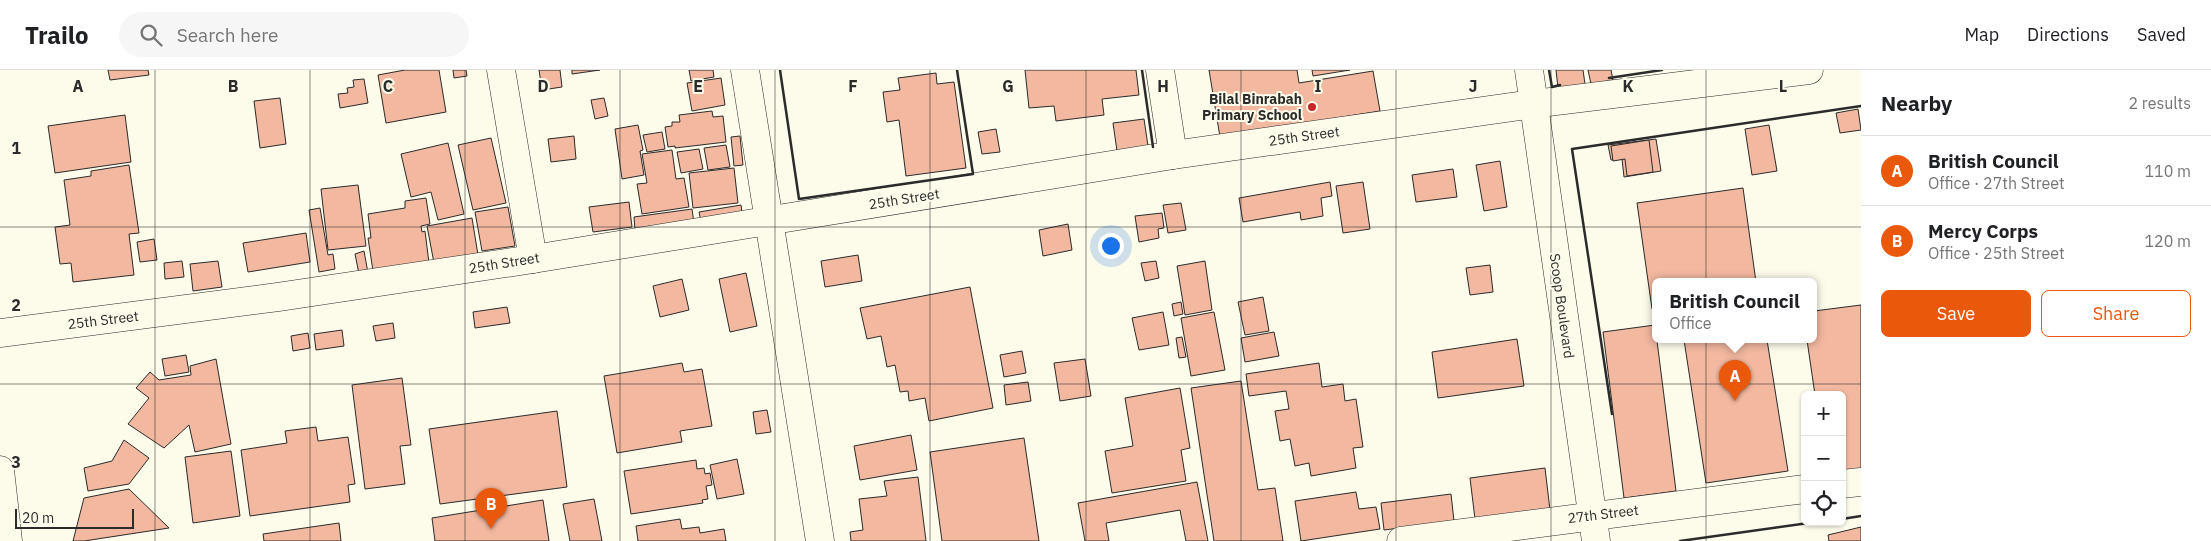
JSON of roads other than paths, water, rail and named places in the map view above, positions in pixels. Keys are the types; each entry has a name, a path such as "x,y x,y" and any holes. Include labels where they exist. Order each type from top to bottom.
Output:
{"street":[{"path":"501,70 533,259"},
{"path":"745,70 820,541"},
{"path":"1160,70 1173,154"},
{"name":"Scoop Boulevard","path":"1529,70 1594,528"},
{"name":"25th Street","path":"0,333 278,297 533,259 1173,154 1534,104 1809,70"},
{"path":"0,470 8,541"},
{"path":"1846,484 1861,482"},
{"name":"27th Street","path":"1401,541 1594,528 1801,490"}],"place":[{"name":"Bilal Binrabah Primary School","path":"1312,107"},
{"name":"British Council","path":"1735,401"},
{"name":"Mercy Corps","path":"491,529"}]}
